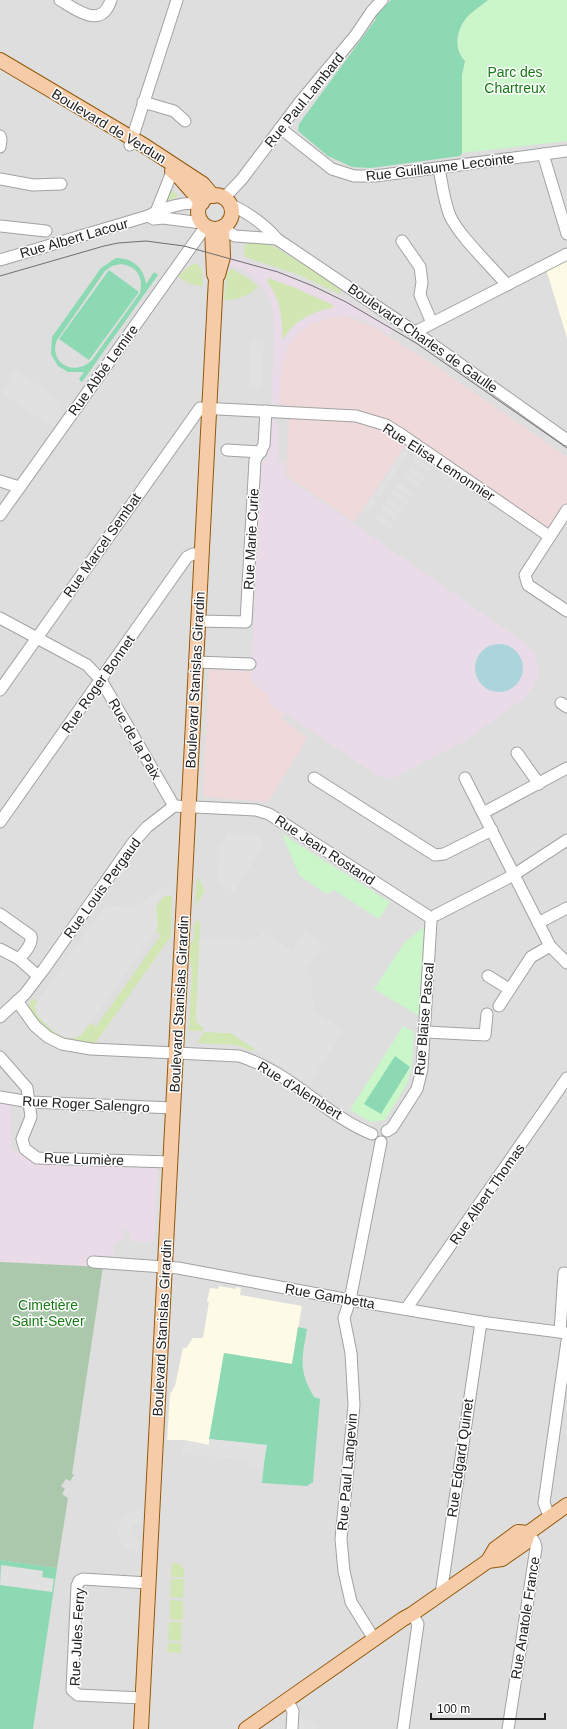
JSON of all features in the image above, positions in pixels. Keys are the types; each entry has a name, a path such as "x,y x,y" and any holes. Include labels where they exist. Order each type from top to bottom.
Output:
{"main road":[{"name":"Boulevard de Verdun","path":"0,60 131,142 214,201"},
{"name":"Boulevard de Verdun","path":"0,69 203,184 214,201"},
{"path":"211,226 228,224 232,211 214,201"},
{"name":"Boulevard Stanislas Girardin","path":"141,1729 216,279 219,274 223,257 211,226 199,214 214,201"},
{"path":"246,1729 488,1561 502,1559 525,1543 528,1533 567,1505"},
{"path":"344,1660 364,1656 407,1626 412,1615"}],"street":[{"path":"60,0 88,16 102,14 108,9 111,0"},
{"path":"131,142 177,0"},
{"name":"Rue Paul Lambard","path":"214,201 242,179 280,128 382,0"},
{"path":"143,102 174,111 185,121"},
{"name":"Rue Guillaume Lecointe","path":"280,128 332,169 343,174 354,176 375,176 567,151"},
{"path":"0,136 0,147"},
{"path":"542,154 567,234"},
{"path":"439,168 446,204 450,216 457,227 507,285"},
{"path":"152,214 172,172"},
{"path":"0,179 33,185 61,184"},
{"name":"Rue Albert Lacour","path":"0,260 191,202 214,201"},
{"name":"Boulevard Charles de Gaulle","path":"214,201 250,214 269,229 276,239 416,332 567,440"},
{"name":"Rue Albert Lacour","path":"152,214 154,219 163,218 211,226"},
{"name":"Rue Albert Lacour","path":"0,226 46,231"},
{"name":"Boulevard Charles de Gaulle","path":"211,226 235,236 276,239"},
{"name":"Rue Abbé Lemire","path":"0,515 83,398 211,226"},
{"path":"402,241 420,267 422,282 420,294 432,323"},
{"path":"416,332 567,254"},
{"name":"Rue Elisa Lemonnier","path":"209,408 346,415 367,419 386,425 549,536"},
{"name":"Rue Marcel Sembat","path":"0,690 199,409 209,408"},
{"name":"Rue Marie Curie","path":"198,620 246,622 255,460 264,445 268,411"},
{"path":"227,450 260,452"},
{"path":"0,481 19,487"},
{"path":"567,510 525,575 528,585 567,611"},
{"name":"Rue Roger Bonnet","path":"0,822 188,557 193,554 202,554"},
{"name":"Rue de la Paix","path":"0,618 87,666 101,680 174,806"},
{"path":"196,662 250,664"},
{"path":"517,753 539,784"},
{"path":"483,813 567,768"},
{"path":"314,778 435,855 444,854 492,830"},
{"path":"465,778 550,946 567,963"},
{"path":"174,806 189,807"},
{"name":"Rue Louis Pergaud","path":"0,1016 25,994 132,844 147,827 174,806"},
{"name":"Rue Jean Rostand","path":"189,807 251,810 269,814 432,917"},
{"path":"432,917 514,874 567,840"},
{"path":"538,923 567,908"},
{"path":"0,914 31,936 32,940 30,944 19,959"},
{"name":"Rue Blaise Pascal","path":"387,1131 392,1128 417,1089 422,1068 426,1032 432,917"},
{"path":"499,1006 531,957 550,946"},
{"path":"0,949 19,959 38,976"},
{"path":"488,976 509,989"},
{"name":"Rue d'Alembert","path":"16,1001 35,1026 48,1037 62,1044 91,1049 239,1056 253,1060 271,1070 339,1116 372,1134"},
{"path":"426,1032 485,1035 487,1014"},
{"path":"0,1057 27,1088 30,1102"},
{"name":"Rue Albert Thomas","path":"406,1309 567,1078"},
{"name":"Rue Roger Salengro","path":"0,1097 30,1102 173,1108"},
{"name":"Rue Lumière","path":"30,1102 31,1117 22,1138 25,1149 37,1158 171,1162"},
{"path":"350,1300 381,1142 387,1138 387,1131 383,1127 378,1127 372,1134 376,1141 381,1142"},
{"name":"Rue Gambetta","path":"94,1262 178,1268 350,1300 565,1335"},
{"path":"550,1518 544,1503 565,1335 564,1273"},
{"name":"Rue Paul Langevin","path":"350,1300 344,1318 350,1353 354,1405 341,1539 344,1570 351,1602 374,1639"},
{"name":"Rue Edgard Quinet","path":"441,1594 480,1322"},
{"name":"Rue Anatole France","path":"508,1729 536,1548 535,1543 528,1533"},
{"name":"Rue Jules Ferry","path":"142,1698 78,1695 72,1690 77,1586 83,1579 148,1583"},
{"path":"402,1729 418,1624 412,1615"},
{"path":"286,1700 293,1711 292,1729"}],"shaded area":[{"path":"0,0 567,0 567,1729 0,1729"},
{"path":"231,257 277,270 332,294 332,292 394,328 390,335 362,319 350,316 330,317 309,325 298,334 286,350 281,369 279,404 271,404 275,329 272,305 263,288 255,279 242,269 229,265","holes":["267,281 318,298 333,306 332,308 320,310 301,319 290,329 283,340 283,322 280,307 275,293"]},
{"path":"567,259 567,338 546,269"},
{"path":"336,316 345,316 371,326 427,360 567,457 567,504 549,529 412,435 354,522 286,475 290,406 279,404 283,357 289,345 303,329 316,321"},
{"path":"250,339 264,340 261,389 249,389"},
{"path":"16,369 62,403 55,413 59,417 52,427 1,392"},
{"path":"270,416 279,427 277,462 286,463 285,476 528,645 536,656 538,675 533,687 524,698 465,741 394,778 388,779 375,774 285,713 274,708 269,703 269,695 251,682 261,461 267,462","holes":["496,645 509,646 518,653 523,670 520,681 514,687 479,682 475,671 478,657 486,649"]},
{"path":"405,449 409,452 400,466 395,463"},
{"path":"416,456 431,468 428,472 413,461"},
{"path":"394,465 399,468 389,482 385,479"},
{"path":"411,466 426,477 423,482 408,470"},
{"path":"406,472 421,484 418,488 403,477"},
{"path":"384,481 388,484 379,498 374,494"},
{"path":"399,482 414,494 411,498 395,487"},
{"path":"394,489 409,500 406,505 390,493"},
{"path":"372,497 376,500 367,514 362,511"},
{"path":"388,497 404,509 400,513 385,502"},
{"path":"383,504 399,515 395,520 380,509"},
{"path":"378,513 393,524 390,529 374,517"},
{"path":"209,670 252,671 251,682 269,695 269,703 274,708 285,713 281,718 307,738 268,802 205,797 203,793"},
{"path":"226,834 261,836 261,842 264,844 234,892 218,882 220,842 225,842"},
{"path":"172,886 171,895 165,896 157,904 156,909 158,925 156,931 81,1035 75,1038 63,1036 45,1023 37,1015 35,1007 37,1002 102,910 107,906 135,907 158,890"},
{"path":"263,932 292,951 305,932 323,944 305,972 311,976 314,1011 344,1030 311,1081 314,1083 311,1086 231,1033 203,1032 203,1027 198,1024 196,1019 200,937 251,940 260,936"},
{"path":"0,1102 11,1105 11,1149 26,1156 158,1167 154,1242 130,1241 130,1230 124,1230 123,1239 114,1243 113,1258 93,1266 0,1262"},
{"path":"219,1286 236,1289 236,1287 241,1288 240,1295 302,1306 292,1364 224,1353 209,1445 184,1440 167,1440 170,1394 175,1386 183,1348 186,1348 193,1338 203,1338 210,1288 218,1289"},
{"path":"209,1439 267,1445 263,1468 247,1466 247,1460 182,1454 184,1440 209,1445"},
{"path":"142,1510 141,1522 134,1524 131,1530 133,1537 140,1541 139,1552 130,1550 123,1546 118,1534 121,1519 130,1512"},
{"path":"1,1565 43,1571 42,1577 54,1579 52,1592 0,1585"},
{"path":"299,1719 318,1723 316,1729 297,1729"}],"green space":[{"path":"391,0 488,0 466,18 459,31 457,41 461,57 465,61 462,75 462,153 460,156 371,168 352,167 328,156 298,131 299,124 376,19 374,17"},
{"name":"Parc des Chartreux","path":"488,0 567,0 567,141 462,153 462,75 465,61 459,52 457,42 458,36 461,26 466,18"},
{"path":"169,186 178,197 163,202"},
{"path":"262,242 275,247 334,283 341,289 340,294 297,274 245,257 245,244"},
{"path":"116,258 122,258 137,265 143,273 146,284 154,272 158,275 82,382 79,379 84,372 68,372 58,366 51,354 52,337 101,268","holes":["121,264 127,265 135,270 140,278 140,293 92,360 78,368 64,365 59,361 56,355 55,348 57,340 105,271 112,266"]},
{"path":"194,264 198,264 202,270 203,286 189,284 178,276"},
{"path":"232,269 249,279 258,287 242,297 233,300 224,300 227,273"},
{"path":"109,270 139,292 89,360 59,339"},
{"path":"268,278 293,287 333,305 332,308 324,309 304,318 292,328 282,340 280,309 275,295 267,281"},
{"path":"282,834 390,902 379,919 334,890 326,894 299,875"},
{"path":"197,876 204,892 195,907"},
{"path":"165,896 172,896 171,936 94,1045 77,1045 49,1034 29,1012 29,1005 32,998 37,1002 39,1015 43,1021 62,1036 75,1038 80,1036 91,1023 96,1027 161,935 156,931 156,908 160,900"},
{"path":"197,921 200,923 196,1019 203,1027 203,1031 189,1031 192,967 190,962 190,943 194,939 194,924"},
{"path":"424,927 419,1016 374,989 404,943"},
{"path":"403,1026 414,1032 412,1062 407,1084 385,1120 371,1122 350,1110"},
{"path":"204,1032 231,1033 255,1049 253,1051 236,1045 197,1043"},
{"path":"395,1056 410,1067 381,1114 364,1104"},
{"name":"Cimetière Saint-Sever","path":"0,1262 103,1267 72,1474 74,1475 70,1481 66,1479 61,1486 65,1489 62,1494 68,1498 57,1568 0,1560"},
{"path":"298,1327 307,1329 303,1356 303,1371 305,1379 314,1397 320,1399 313,1482 307,1486 262,1483 266,1445 209,1439 224,1353 292,1364"},
{"path":"0,1560 57,1568 33,1729 0,1729"},
{"path":"172,1563 180,1564 184,1570 184,1577 171,1577"},
{"path":"171,1579 184,1579 183,1598 170,1597"},
{"path":"170,1600 183,1601 183,1620 170,1619"},
{"path":"169,1622 182,1622 181,1641 168,1640"},
{"path":"168,1643 181,1643 181,1653 167,1652"}],"water":[{"path":"499,644 508,646 516,651 521,659 523,668 521,677 516,685 508,690 499,692 490,690 482,685 477,677 475,668 477,659 482,651 490,646"}],"tram line":[{"path":"0,276 104,246 118,243 146,241 184,246 278,272 313,286 346,302 416,343 567,448"}]}
